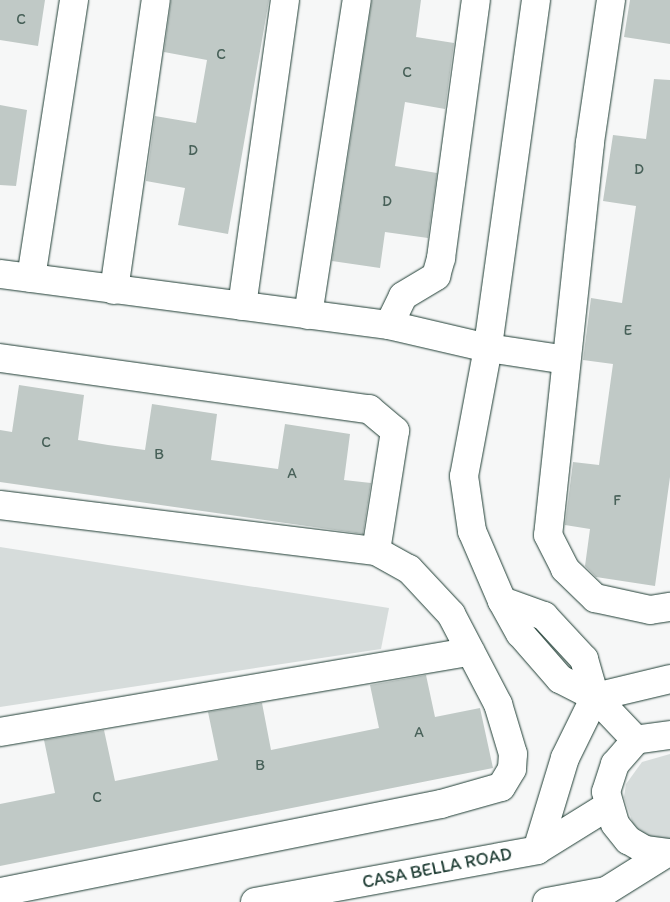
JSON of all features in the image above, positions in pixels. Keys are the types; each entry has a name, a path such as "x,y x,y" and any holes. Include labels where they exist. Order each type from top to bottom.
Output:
{"street":[{"path":"31,278 74,0"},
{"path":"114,290 156,0"},
{"path":"242,306 285,0"},
{"path":"308,315 357,0"},
{"path":"389,325 404,296 436,276 441,258 476,0"},
{"path":"536,0 488,348 464,476 472,531 502,601 544,616 584,659 595,697 636,740"},
{"path":"611,0 590,143 548,535 565,569 595,598 650,610 670,607"},
{"path":"0,274 389,325 488,348 566,360"},
{"path":"0,358 370,409 395,431 376,552"},
{"path":"0,505 376,552 409,569 451,614 498,704 513,754 512,769 501,787 441,804 0,892"},
{"path":"0,732 470,652"},
{"path":"595,697 670,679"},
{"path":"537,850 565,758 595,697"},
{"path":"667,854 645,850 628,840 615,824 608,806 609,777 615,764 636,740 670,735"},
{"name":"CASA BELLA ROAD","path":"255,902 537,850 608,806"},
{"path":"548,902 606,891 667,854"}],"shaded area":[{"path":"0,547 389,608 381,649 0,707"},
{"path":"670,754 670,840 658,839 644,834 633,824 624,797 626,784 642,762"}],"building":[{"path":"0,0 45,0 38,46 0,40"},
{"path":"171,0 269,0 228,234 178,225 185,188 146,181 155,116 196,123 207,60 164,52"},
{"path":"372,0 421,0 416,37 454,43 445,109 405,102 395,166 437,173 428,238 385,232 380,268 332,261"},
{"path":"630,0 670,0 670,44 624,37"},
{"path":"654,79 670,80 670,477 655,586 596,577 585,566 590,529 565,525 573,462 599,465 613,364 583,360 591,298 622,303 636,206 603,201 613,135 646,139"},
{"path":"0,105 27,110 16,186 0,185"},
{"path":"19,385 84,395 78,440 108,445 145,450 152,404 217,414 211,460 278,469 285,424 350,434 344,480 371,483 363,534 0,482 0,430 12,432"},
{"path":"426,675 435,717 480,708 493,768 0,866 0,804 55,793 44,740 104,730 115,781 218,760 208,712 262,703 271,750 379,728 370,685"}]}
